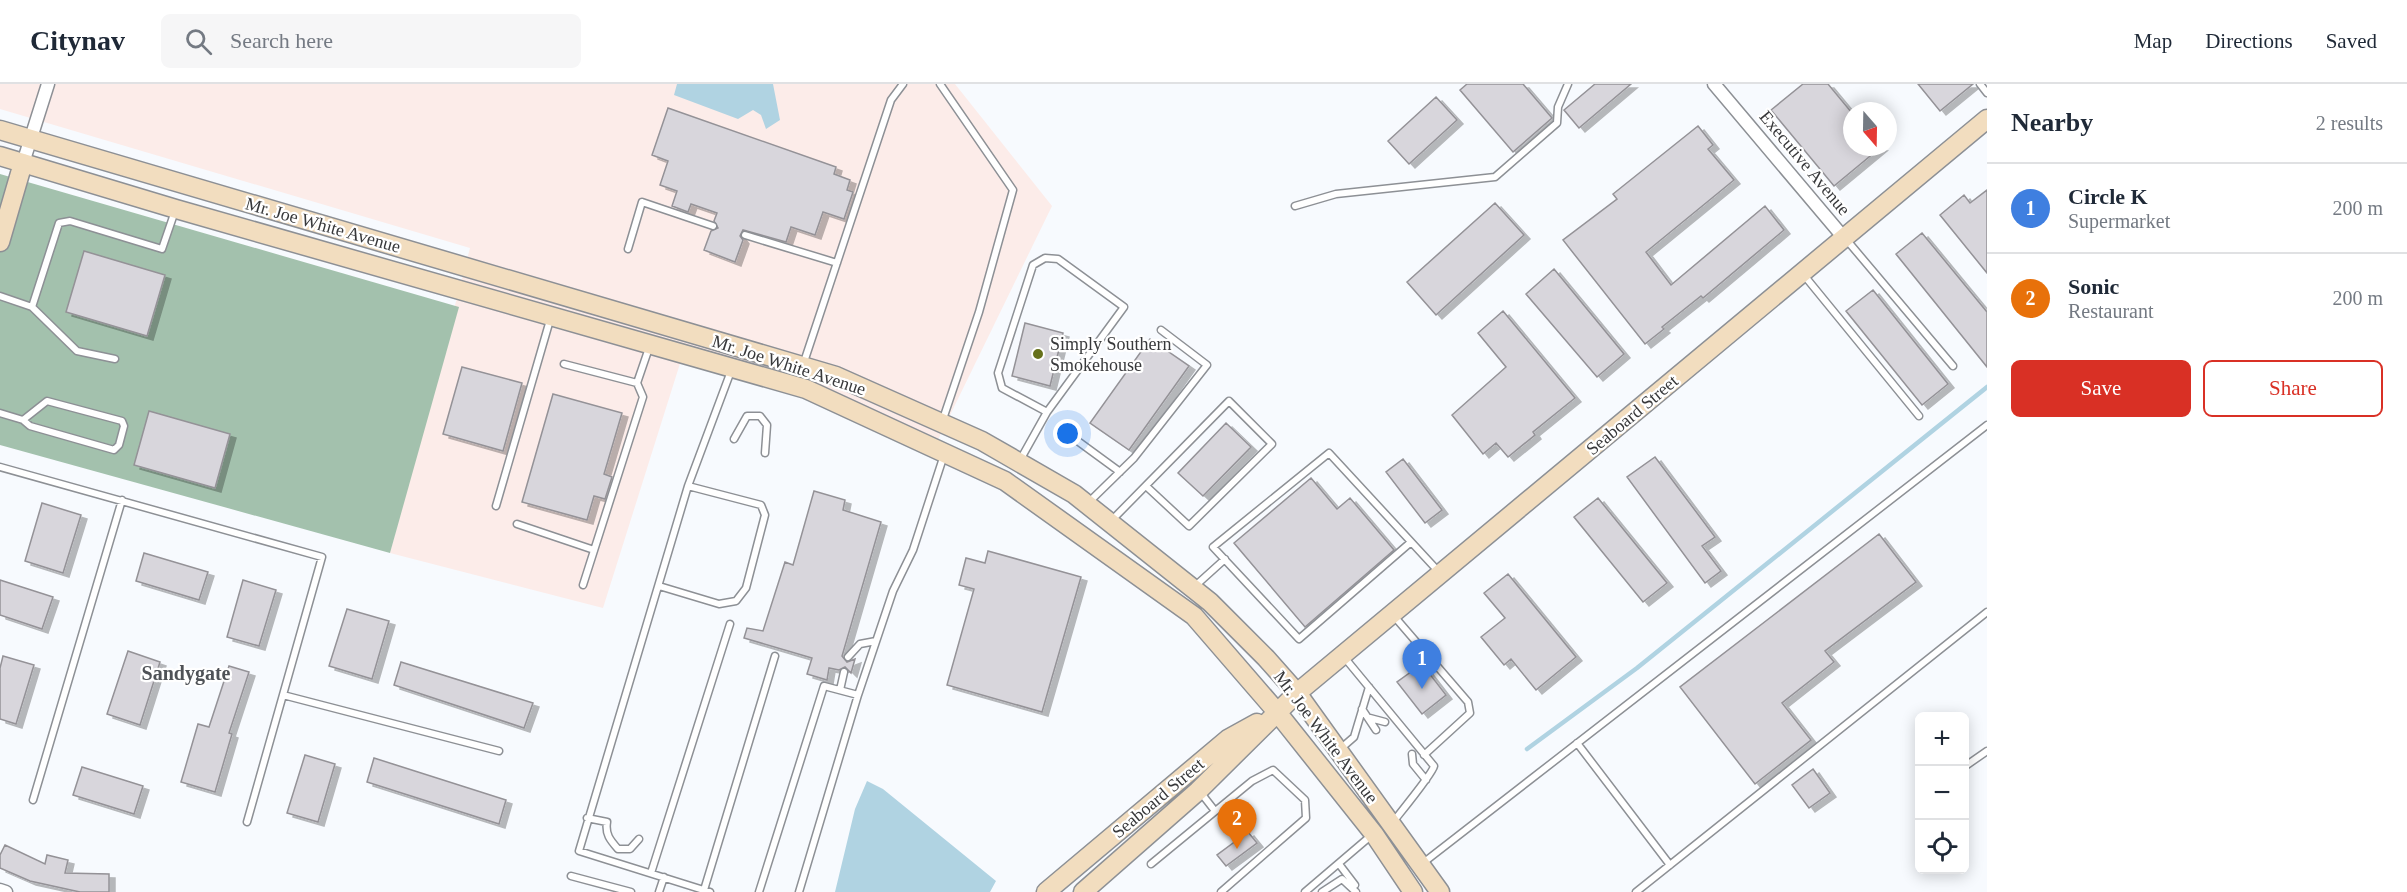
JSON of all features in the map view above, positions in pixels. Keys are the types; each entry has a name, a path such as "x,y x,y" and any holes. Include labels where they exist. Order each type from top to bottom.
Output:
{"main road":[{"name":"Seaboard Street","path":"1083,892 1198,791 1297,693 1987,119"},
{"name":"Mr. Joe White Avenue","path":"0,130 836,376 982,441 1087,505 1192,588 1266,658 1297,693 1440,892"},
{"name":"Mr. Joe White Avenue","path":"0,156 176,209 806,388 1005,481 1194,616 1277,712 1374,834 1413,892"},
{"path":"0,242 22,163"},
{"name":"Seaboard Street","path":"1046,892 1228,739 1277,712"}],"street":[{"path":"22,163 48,84"},
{"name":"Executive Avenue","path":"1714,84 1844,238"},
{"path":"0,890 6,892"}],"lane":[{"path":"802,366 891,100 903,84"},
{"path":"940,84 1013,190 978,312 941,423"},
{"path":"1295,206 1336,194 1496,177 1557,123 1558,107 1568,84"},
{"path":"1980,84 1987,93"},
{"path":"628,249 642,202 712,226"},
{"path":"32,307 58,223 70,221 162,249 176,209"},
{"path":"745,236 837,263"},
{"path":"1844,238 1953,366"},
{"path":"1019,462 1047,412 1124,307 1058,259 1045,258 1033,265 998,373 1002,388 1047,412"},
{"path":"1802,273 1920,416"},
{"path":"0,296 32,307 77,351 115,359"},
{"path":"496,506 551,316"},
{"path":"1087,505 1134,458 1207,365 1161,330"},
{"path":"583,585 643,397 637,383 650,345"},
{"path":"564,364 637,383"},
{"path":"732,368 688,486 579,851 707,891 775,656"},
{"path":"0,413 23,420 30,426 114,450 119,445 124,426 122,421 47,401 23,420"},
{"path":"1109,522 1229,401 1272,444 1189,526 1146,486"},
{"path":"734,439 747,416 760,416 767,425 765,453"},
{"path":"1420,865 1987,425"},
{"path":"1079,442 1120,472"},
{"path":"799,892 892,591 913,550 944,453"},
{"path":"1411,542 1299,639 1213,547 1329,453 1411,542 1440,574"},
{"path":"0,467 322,557 247,822"},
{"path":"658,586 719,604 736,601 746,588 765,515 761,505 688,486"},
{"path":"33,800 122,500"},
{"path":"517,525 594,550"},
{"path":"1192,588 1225,559"},
{"path":"1636,892 1987,612"},
{"path":"1392,614 1468,702 1470,713 1424,755"},
{"path":"651,873 730,624"},
{"path":"848,657 860,645 876,641"},
{"path":"1343,655 1434,766 1433,772 1391,825"},
{"path":"840,690 844,672"},
{"path":"759,892 824,686 858,695"},
{"path":"1337,751 1353,736 1369,687"},
{"path":"283,695 499,751"},
{"path":"1362,709 1376,730"},
{"path":"1370,718 1385,722"},
{"path":"1577,743 1670,865"},
{"path":"1968,766 1987,751"},
{"path":"1412,754 1413,764"},
{"path":"1404,761 1413,764 1426,780"},
{"path":"1151,864 1252,781 1273,770 1305,800 1306,818 1300,826 1221,892"},
{"path":"1198,791 1215,811"},
{"path":"587,818 607,822 606,829 610,840 618,849 630,849 639,839"},
{"path":"1305,892 1374,834"},
{"path":"1339,864 1358,892"},
{"path":"571,876 631,892"},
{"path":"659,892 664,877"},
{"path":"1322,892 1342,879 1358,892"}],"shaded area":[{"path":"0,84 955,84 1052,206 934,448 806,389 683,354 603,608 390,553 470,248 0,109"}],"green space":[{"path":"0,174 459,307 390,553 0,445"}],"water":[{"path":"677,84 773,84 780,120 766,129 761,115 753,110 738,119 674,95"},
{"path":"867,781 883,789 996,881 990,892 835,892 855,809"}],"building":[{"path":"1467,84 1523,84 1552,118 1513,152 1460,90"},
{"path":"1595,84 1631,84 1579,128 1564,110"},
{"path":"1803,84 1828,84 1843,102 1843,156 1870,156 1834,186 1771,110"},
{"path":"1918,84 1973,84 1940,111"},
{"path":"1436,97 1457,120 1409,164 1388,141"},
{"path":"668,108 836,167 834,174 850,180 847,190 853,192 844,219 823,212 815,235 791,227 786,242 743,230 740,236 743,240 735,262 704,250 711,231 718,228 714,221 717,213 691,204 688,212 672,206 677,191 660,185 668,161 652,155"},
{"path":"1698,126 1713,145 1708,149 1734,180 1646,252 1671,285 1765,206 1784,230 1703,298 1701,296 1662,327 1664,329 1645,344 1563,240 1617,199 1613,194"},
{"path":"1987,190 1987,273 1940,215 1964,195 1970,203"},
{"path":"1495,203 1524,235 1436,315 1407,282"},
{"path":"1922,233 1987,312 1987,367 1896,254"},
{"path":"84,251 165,275 147,336 66,312"},
{"path":"1554,269 1624,354 1597,377 1526,294"},
{"path":"1873,290 1948,384 1922,405 1846,311"},
{"path":"1503,311 1575,398 1533,432 1535,435 1508,457 1496,443 1483,454 1452,415 1506,367 1478,333"},
{"name":"Simply Southern Smokehouse","path":"1025,323 1063,333 1050,386 1012,376"},
{"path":"1150,339 1189,366 1129,450 1090,423"},
{"path":"462,367 522,383 503,451 443,434"},
{"path":"553,394 622,413 604,474 612,477 605,499 594,496 587,520 522,502"},
{"path":"149,411 230,434 215,488 134,465"},
{"path":"1226,423 1251,447 1203,496 1178,473"},
{"path":"1655,457 1715,537 1702,546 1721,571 1705,583 1627,477"},
{"path":"1403,459 1442,510 1425,523 1386,472"},
{"path":"1311,478 1337,509 1350,498 1394,550 1305,627 1234,543"},
{"path":"814,491 845,500 843,510 881,522 842,656 847,662 855,659 851,673 845,667 839,670 829,668 827,680 807,674 812,658 744,638 747,628 763,631 785,562 793,565"},
{"path":"1598,498 1667,583 1643,602 1574,517"},
{"path":"42,503 81,515 63,573 25,561"},
{"path":"1879,534 1916,582 1825,651 1834,662 1782,703 1811,740 1755,784 1680,687"},
{"path":"988,551 1081,577 1042,712 947,685 974,589 959,585 966,558 985,563"},
{"path":"144,553 208,572 199,600 136,581"},
{"path":"1508,574 1576,657 1536,690 1511,659 1504,665 1481,637 1505,618 1484,593"},
{"path":"0,580 53,597 42,629 0,615"},
{"path":"243,580 276,590 259,646 227,637"},
{"path":"347,609 389,621 372,679 329,666"},
{"path":"128,651 160,662 140,725 107,714"},
{"path":"3,656 34,665 16,724 0,719 0,668"},
{"path":"401,662 533,703 524,728 394,685"},
{"path":"1422,664 1446,695 1422,714 1397,682"},
{"path":"229,666 249,672 229,733 232,734 215,792 181,782 198,724 209,727"},
{"path":"305,755 335,764 318,822 287,813"},
{"path":"374,758 506,800 499,824 367,782"},
{"path":"82,767 143,786 134,814 73,795"},
{"path":"1813,769 1830,793 1809,808 1792,785"},
{"path":"1248,832 1257,843 1226,866 1217,855"},
{"path":"5,845 45,864 47,855 68,860 65,873 109,874 109,892 80,892 30,881 0,868 0,855"}],"waterway":[{"path":"1527,749 1637,668 1987,387"}],"place":[{"name":"Simply Southern Smokehouse","path":"1038,354"},
{"name":"Circle K","path":"1422,689"},
{"name":"Sonic","path":"1237,849"}],"district":[{"name":"Sandygate","path":"186,673"}]}
